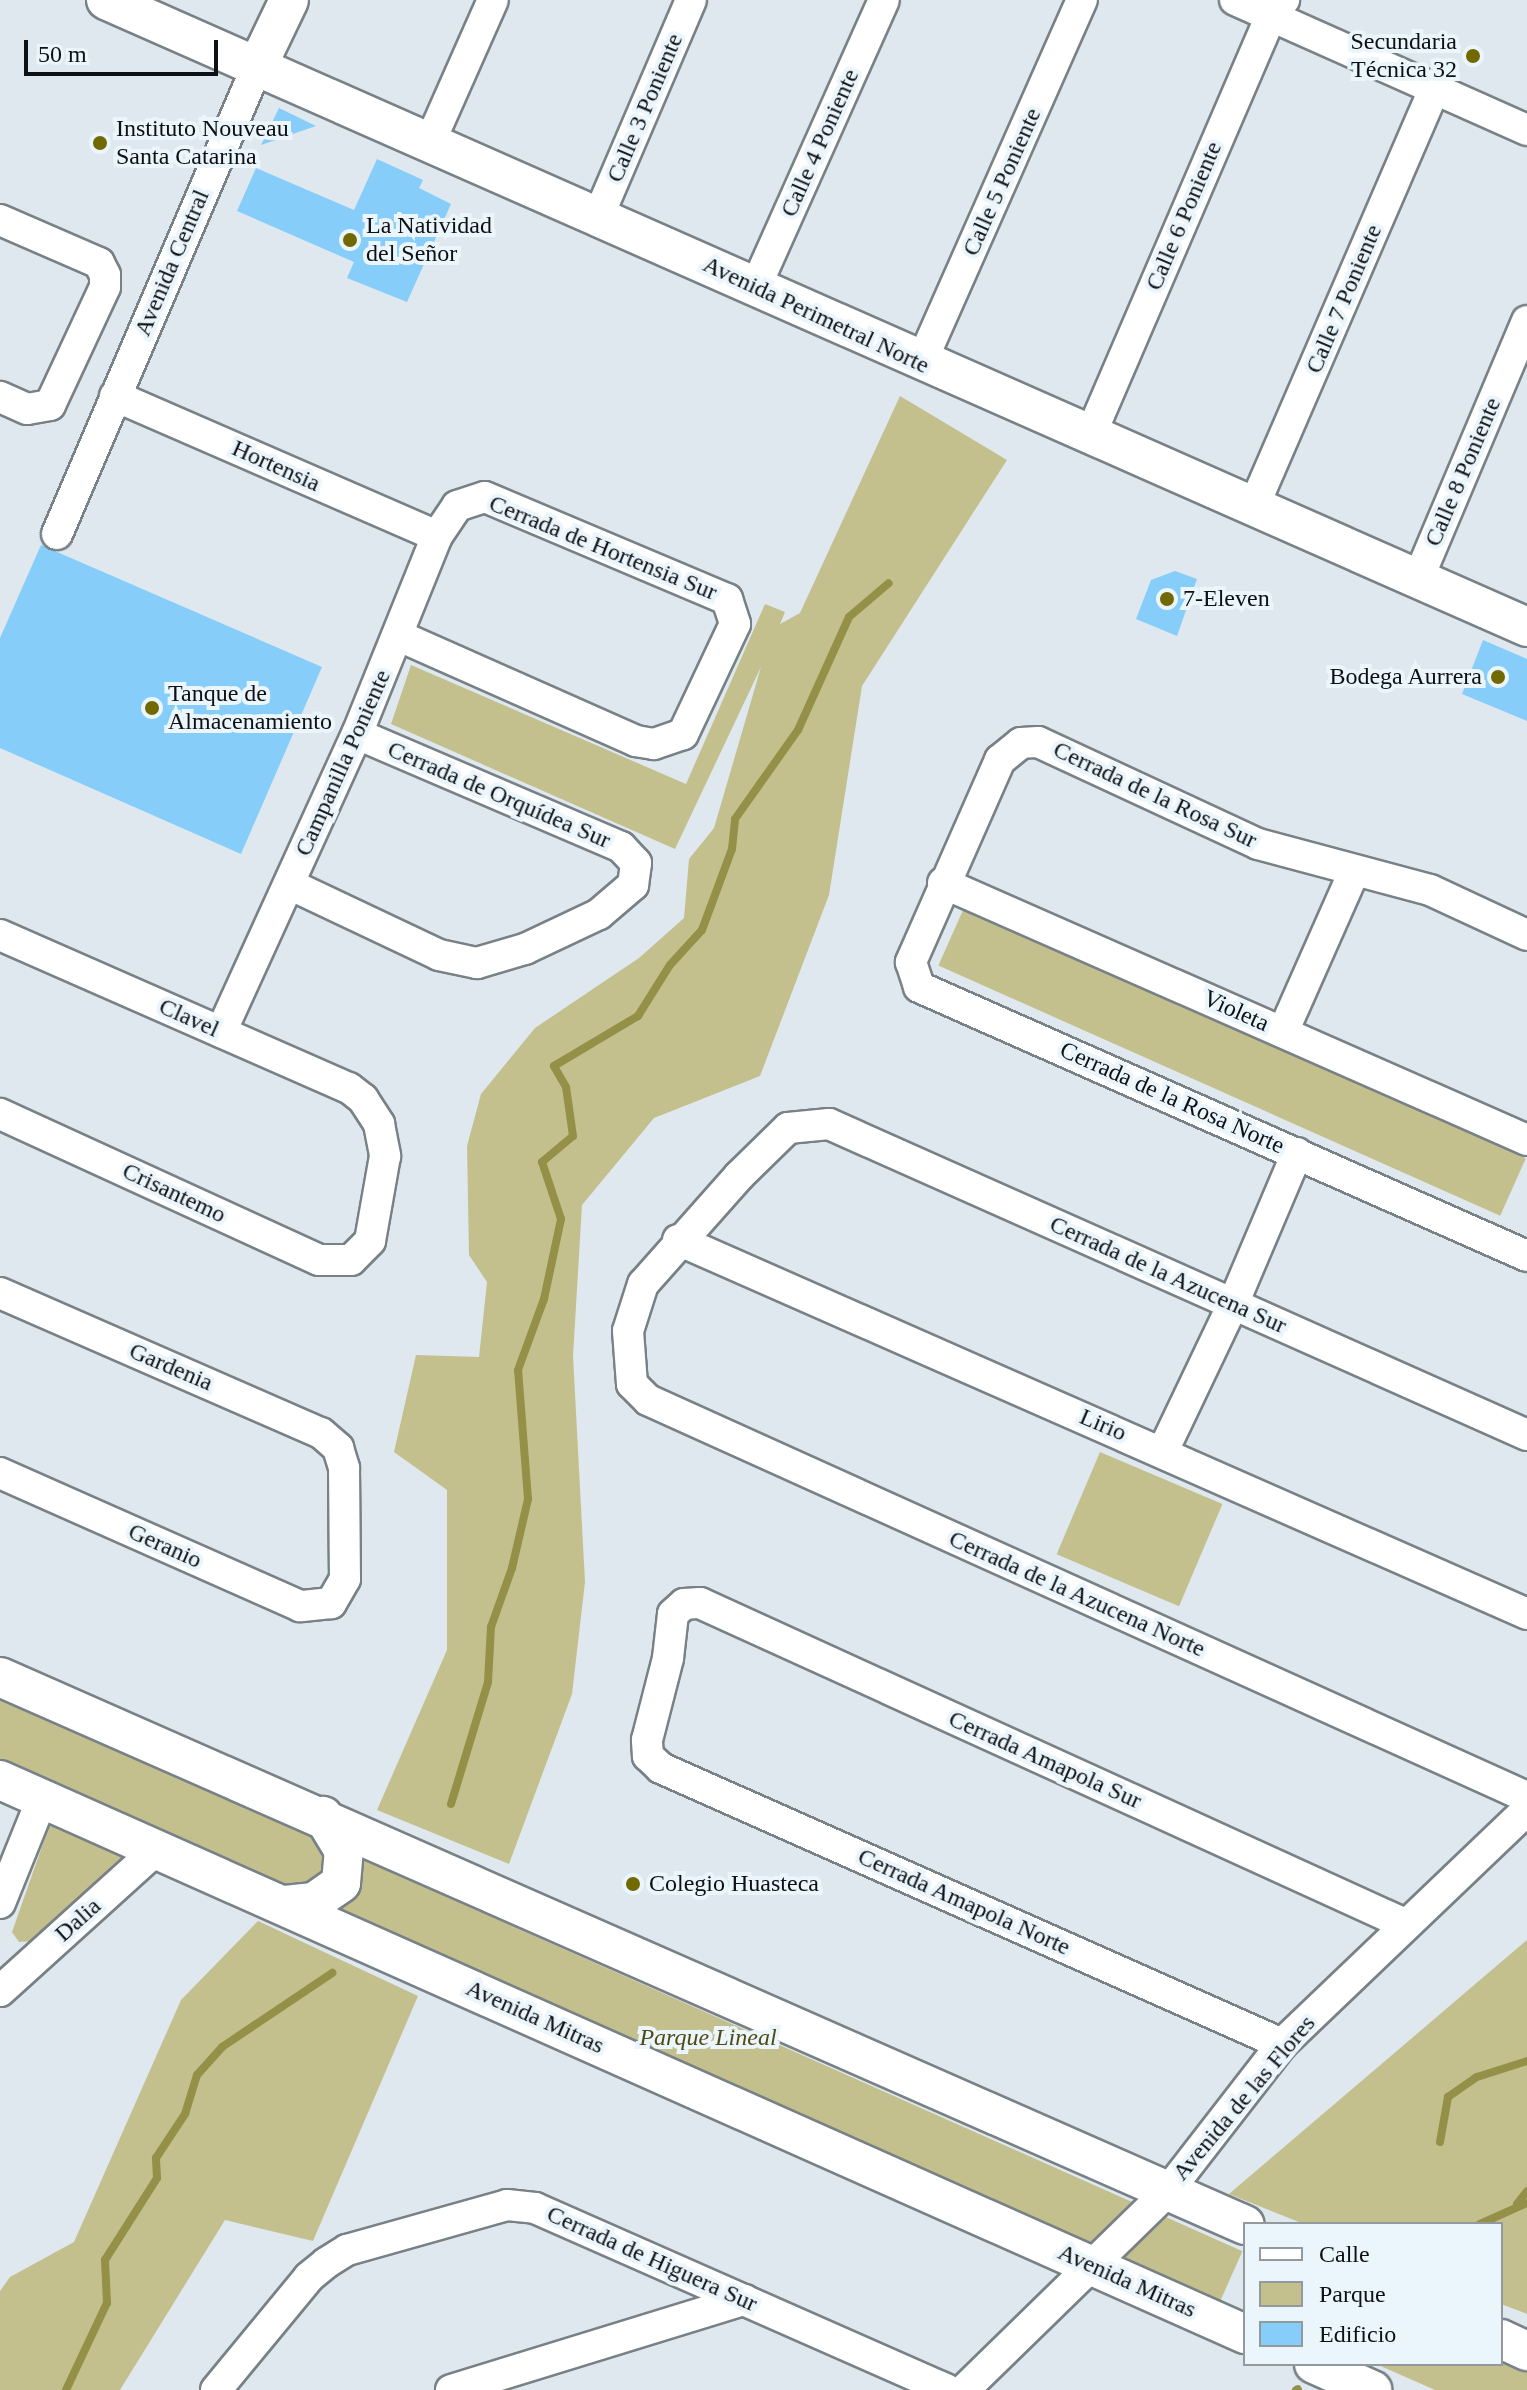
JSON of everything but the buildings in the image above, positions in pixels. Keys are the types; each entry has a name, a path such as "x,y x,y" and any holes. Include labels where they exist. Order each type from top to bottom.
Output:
{"street":[{"name":"Avenida Perimetral Norte","path":"106,0 256,69 756,286 921,363 1527,627"},
{"name":"Avenida Central","path":"57,534 256,69 289,0"},
{"path":"430,142 493,0"},
{"name":"Calle 3 Poniente","path":"598,217 691,0"},
{"name":"Calle 4 Poniente","path":"756,286 884,0"},
{"name":"Calle 5 Poniente","path":"921,363 1082,0"},
{"path":"1235,0 1277,8 1434,89 1527,130"},
{"name":"Calle 6 Poniente","path":"1090,436 1277,8"},
{"name":"Calle 7 Poniente","path":"1253,508 1434,89"},
{"path":"0,220 99,263 105,275 105,287 50,405 39,410 0,397"},
{"name":"Calle 8 Poniente","path":"1418,579 1527,321"},
{"name":"Hortensia","path":"115,396 437,536"},
{"name":"Cerrada de Hortensia Sur","path":"399,636 636,741 670,742 691,721 735,624 727,599 485,497 468,499"},
{"name":"Campanilla Poniente","path":"221,1032 357,734 437,536 468,499"},
{"name":"Cerrada de Orquídea Sur","path":"289,884 439,955 477,963 525,949 612,907 633,885 636,863 621,847 357,734"},
{"name":"Cerrada de la Rosa Sur","path":"943,883 1000,760 1021,743 1038,742 1258,844 1430,890 1527,935"},
{"path":"1283,1032 1354,872"},
{"name":"Violeta","path":"943,883 1527,1140"},
{"name":"Cerrada de la Rosa Norte","path":"943,883 911,962 919,987 1527,1256"},
{"name":"Clavel","path":"0,935 349,1088 373,1110 385,1156 370,1241 351,1260"},
{"name":"Crisantemo","path":"0,1114 319,1260 351,1260"},
{"name":"Cerrada de la Azucena Sur","path":"678,1240 788,1128 808,1123 829,1124 1527,1435"},
{"path":"1163,1451 1233,1304 1297,1153"},
{"name":"Cerrada de la Azucena Norte","path":"678,1240 643,1284 633,1306 628,1331 632,1384 648,1400 1527,1797"},
{"name":"Lirio","path":"678,1240 1163,1451 1527,1614"},
{"name":"Gardenia","path":"0,1293 301,1423 338,1448 346,1487 345,1579 331,1603"},
{"name":"Geranio","path":"0,1473 300,1606 331,1603"},
{"name":"Cerrada Amapola Sur","path":"648,1756 673,1614 684,1604 700,1603 1405,1924"},
{"path":"0,1677 323,1816 1243,2224"},
{"name":"Cerrada Amapola Norte","path":"648,1756 661,1768 1282,2044"},
{"name":"Avenida Mitras","path":"0,1780 1243,2333"},
{"path":"0,1903 42,1799"},
{"name":"Avenida de las Flores","path":"964,2390 1095,2267 1168,2191 1282,2044 1527,1810"},
{"path":"285,1905 314,1902 341,1883 344,1851 323,1816"},
{"name":"Dalia","path":"0,1991 156,1850"},
{"name":"Cerrada de Higuera Sur","path":"216,2390 309,2277 326,2263 347,2250 507,2205 535,2208 947,2390"},
{"path":"451,2390 744,2300"},
{"path":"1503,2340 1527,2351"},
{"path":"1318,2366 1372,2390"}],"green space":[{"path":"900,396 1007,460 862,686 829,895 760,1076 654,1118 582,1205 573,1356 585,1582 572,1694 509,1864 377,1810 447,1650 447,1490 394,1452 416,1355 479,1357 487,1282 469,1255 467,1146 481,1094 535,1028 639,958 684,918 689,859 714,828 761,667 675,849 391,724 411,665 686,784 765,604 785,612 780,624 800,613"},
{"path":"964,908 1526,1158 1500,1216 938,966"},
{"path":"1100,1452 1222,1504 1179,1606 1057,1554"},
{"name":"Parque Lineal","path":"0,1698 1242,2251 1218,2307 0,1765"},
{"path":"51,1821 124,1856 33,1941 19,1942 12,1932"},
{"path":"258,1921 418,1996 313,2241 225,2220 120,2390 0,2390 0,2291 10,2277 74,2242 181,2000"},
{"path":"1527,1940 1527,2314 1503,2305 1503,2222 1299,2222 1229,2194"},
{"path":"1503,2360 1527,2371 1527,2390 1435,2390 1381,2366 1503,2366"}],"waterway":[{"path":"451,1804 488,1682 491,1627 512,1568 528,1499 518,1370 544,1299 561,1219 542,1162 573,1136 566,1087 554,1066 638,1016 670,965 702,930 732,849 735,819 798,730 849,617 889,583"},
{"path":"66,2390 107,2303 105,2260 157,2178 156,2158 185,2114 197,2075 222,2047 332,1973"},
{"path":"1440,2142 1448,2097 1477,2077 1527,2061"},
{"path":"1517,2204 1527,2191"},
{"path":"1484,2222 1527,2203"}],"place":[{"name":"Secundaria Técnica 32","path":"1473,56"},
{"name":"Instituto Nouveau Santa Catarina","path":"100,143"},
{"name":"La Natividad del Señor","path":"350,240"},
{"name":"7-Eleven","path":"1167,599"},
{"name":"Bodega Aurrera","path":"1498,677"},
{"name":"Tanque de Almacenamiento","path":"152,708"},
{"name":"Colegio Huasteca","path":"633,1884"}]}
